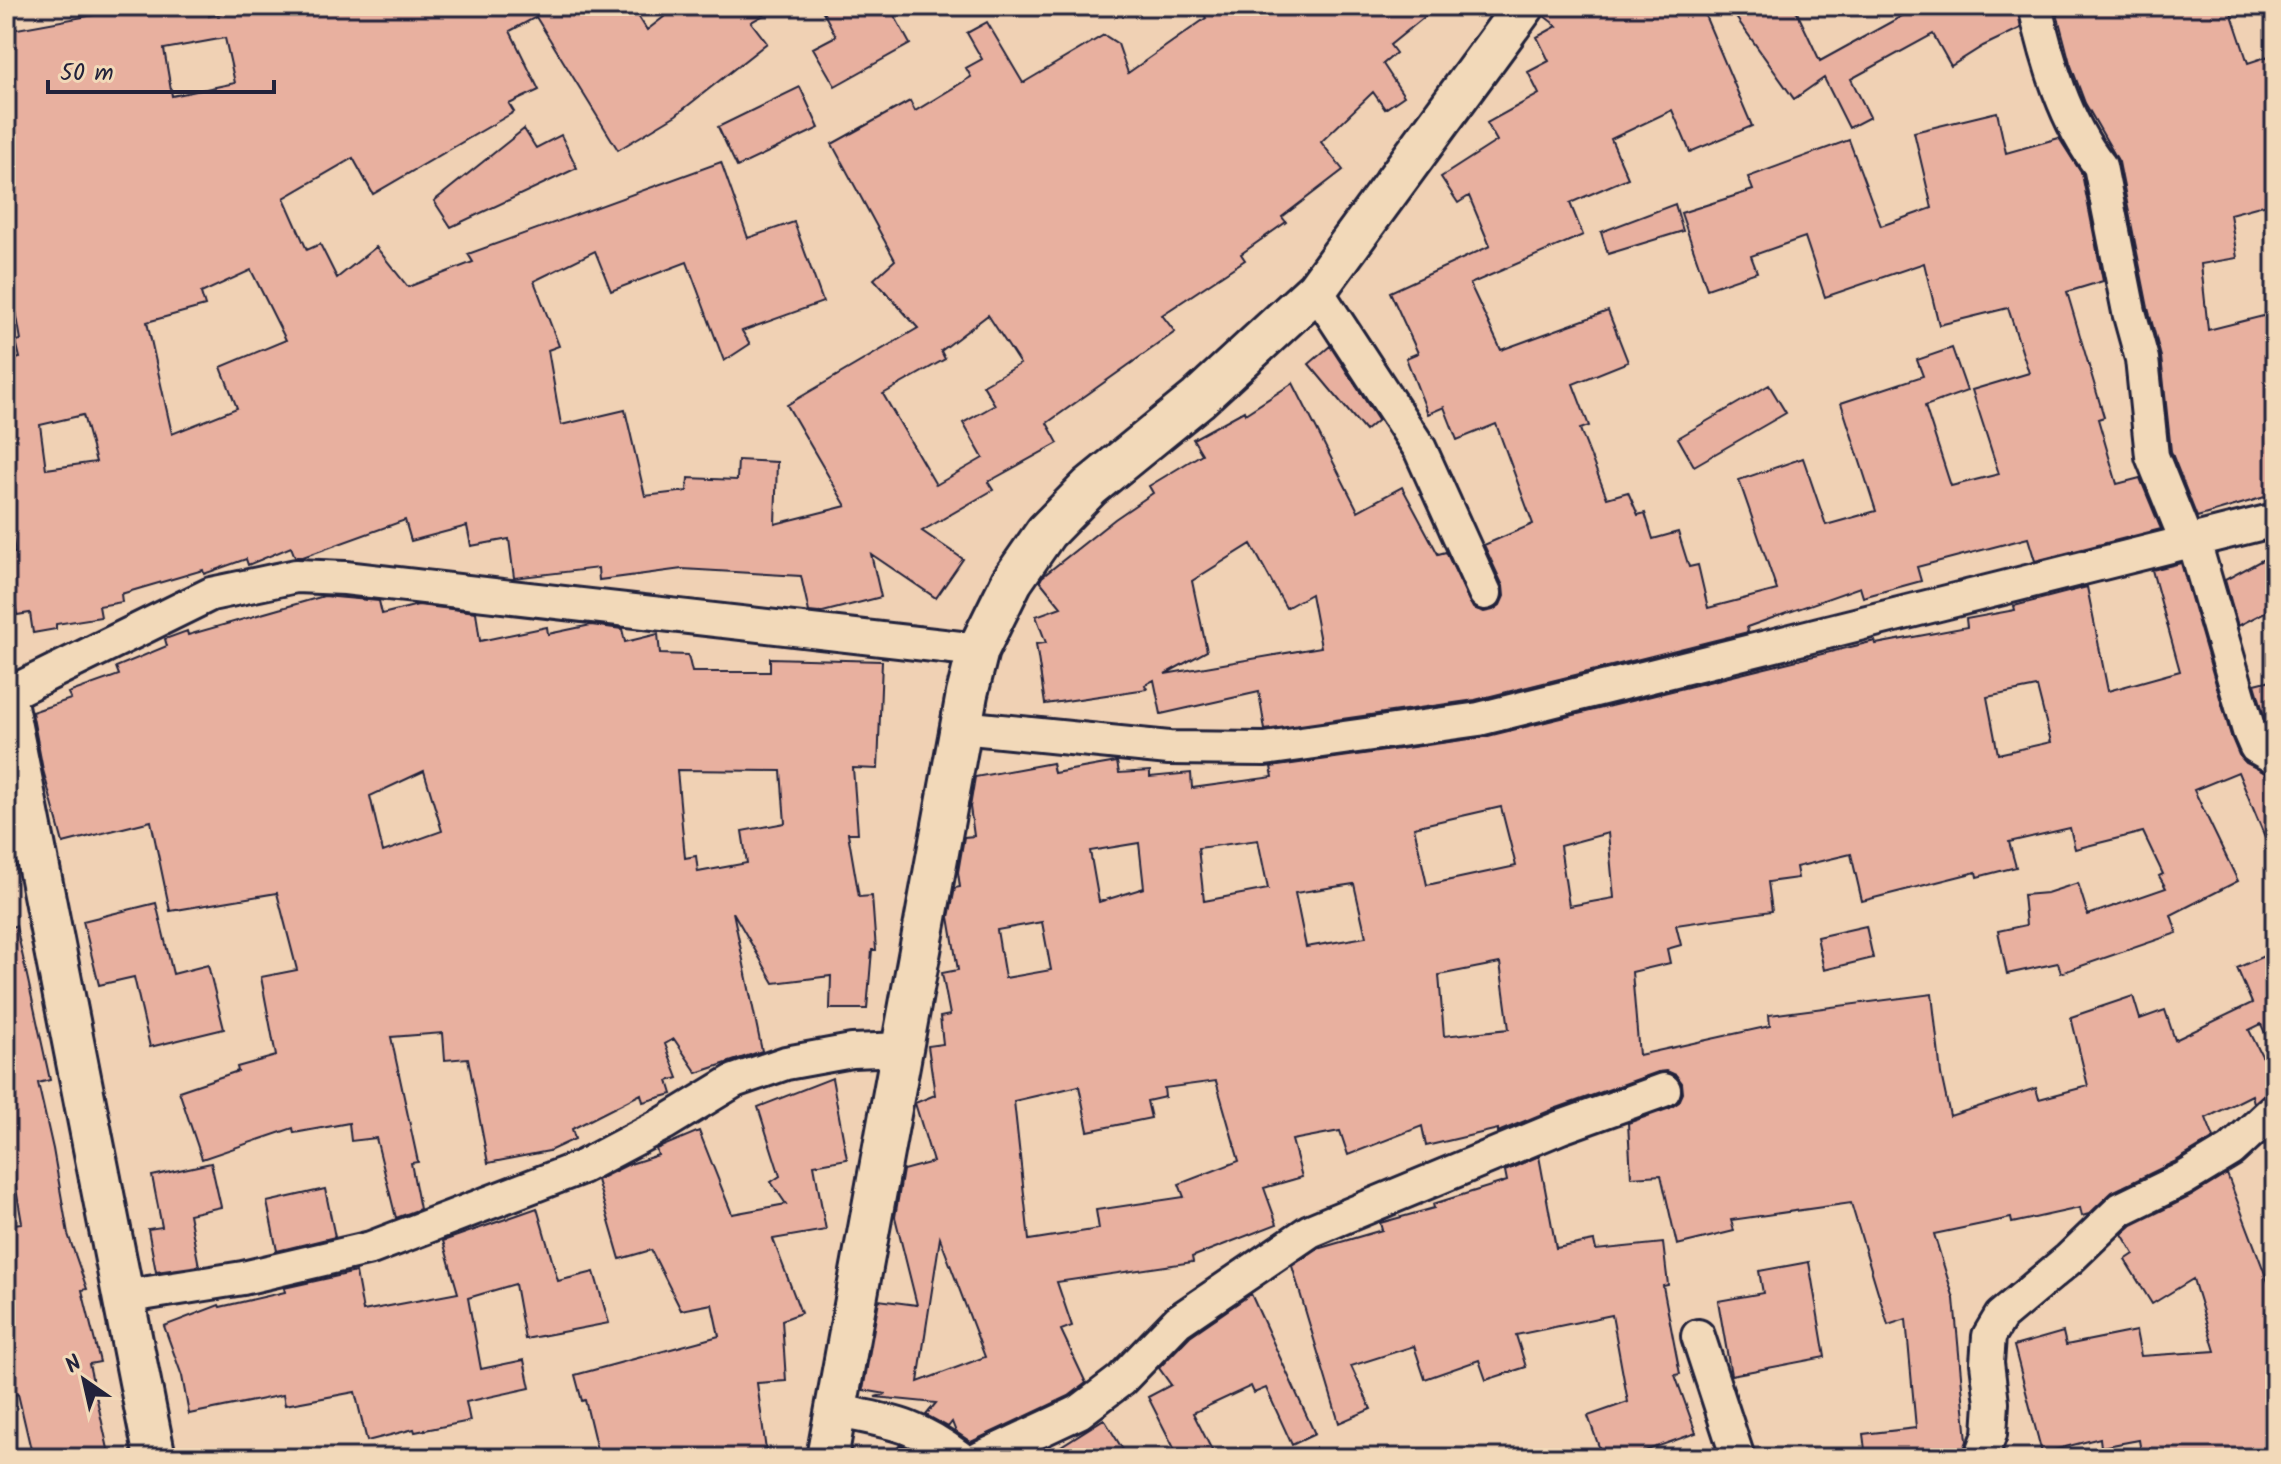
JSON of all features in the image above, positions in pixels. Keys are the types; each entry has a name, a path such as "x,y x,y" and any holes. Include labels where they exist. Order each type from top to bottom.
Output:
{"street":[{"path":"827,1458 961,727 978,650 1012,581 1046,532 1090,487 1198,399 1316,290 1524,6"},
{"path":"2035,6 2061,95 2085,146 2100,166 2129,312 2142,359 2152,456 2190,541 2249,731 2256,747 2275,758"},
{"path":"1316,290 1420,449 1485,593"},
{"path":"961,727 1169,748 1265,749 1479,719 2275,520"},
{"path":"155,1458 6,698 211,594 296,576 345,578 978,650"},
{"path":"123,1297 243,1278 371,1248 582,1167 665,1123 734,1081 786,1063 852,1051 903,1049"},
{"path":"981,1458 1079,1412 1121,1380 1178,1321 1310,1231 1546,1132 1664,1090"},
{"path":"1981,1458 1990,1434 1989,1336 2001,1316 2069,1259 2121,1209 2183,1179 2231,1150 2275,1109"},
{"path":"1698,1336 1738,1458"},
{"path":"838,1411 909,1426 960,1458"}],"building":[{"path":"92,6 208,6 209,16 254,6 632,6 647,30 678,6 780,6 751,22 767,43 676,115 618,150 536,17 510,31 539,90 509,104 514,112 373,194 353,158 284,198 307,250 320,244 337,278 376,247 408,287 473,262 468,254 721,162 748,238 794,222 823,302 742,331 750,344 724,361 687,262 611,291 595,251 534,281 559,346 548,350 561,425 625,410 645,496 687,491 688,478 737,480 738,460 777,462 775,524 846,506 787,405 918,328 874,279 895,260 832,144 910,101 915,111 971,77 966,68 982,59 967,33 987,22 1023,83 1104,35 1118,44 1128,73 1206,18 1198,6 1438,6 1390,45 1396,53 1383,64 1404,96 1385,109 1373,92 1321,142 1343,170 1282,217 1286,222 1241,254 1245,260 1162,315 1175,332 1047,423 1058,443 988,482 993,490 922,531 963,559 936,598 871,554 881,597 819,613 809,612 801,576 682,569 599,580 598,568 514,578 509,539 471,546 467,526 411,541 405,520 303,557 295,557 291,547 248,565 246,559 204,574 203,570 121,594 122,602 99,606 101,617 56,624 56,629 33,633 30,613 17,615 7,554 15,553 6,489 6,361 20,358 16,341 21,340 6,253 6,121 11,120 6,95 6,31 94,15","holes":["225,38 235,83 172,96 164,49","251,270 286,340 221,367 237,408 172,434 147,322 205,306 201,293","988,315 1020,364 983,385 995,405 963,423 983,458 936,485 883,394 945,359 941,351","83,415 96,462 46,469 40,425"]},
{"path":"820,6 889,6 910,44 835,86 813,48 836,36"},
{"path":"1547,6 1701,6 1752,126 1690,152 1672,110 1611,139 1628,178 1570,203 1583,235 1470,284 1501,350 1608,311 1628,362 1573,384 1589,426 1580,429 1607,498 1628,492 1638,515 1645,513 1653,539 1678,532 1689,567 1698,565 1708,608 1777,590 1739,480 1803,458 1826,525 1876,511 1841,403 1923,376 1917,360 1952,348 1967,391 1925,406 1951,486 1999,474 1972,390 2029,373 2008,308 1939,325 1924,263 1825,297 1805,237 1751,256 1757,272 1707,289 1681,213 1753,190 1748,177 1849,140 1881,226 1932,208 1914,132 1997,112 2006,153 2059,138 2082,174 2103,281 2067,292 2104,417 2098,419 2117,484 2140,478 2161,529 2035,561 2028,538 1917,567 1921,581 1863,597 1860,587 1747,627 1748,632 1475,700 1265,730 1259,692 1161,714 1154,680 1145,685 1147,689 1045,704 1036,644 1046,643 1036,616 1061,607 1040,581 1042,577 1153,493 1149,486 1202,454 1193,439 1244,411 1245,414 1293,383 1358,511 1402,487 1438,554 1446,552 1473,608 1484,612 1500,605 1504,596 1503,586 1484,545 1533,524 1496,424 1457,440 1444,407 1428,414 1406,358 1418,353 1390,292 1490,246 1469,196 1458,203 1441,177 1497,141 1487,123 1539,94 1528,72 1549,61 1537,37 1557,26 1544,16","holes":["1251,544 1286,608 1311,594 1321,647 1165,674 1207,651 1192,581"]},
{"path":"1728,6 1794,6 1820,61 1920,6 2017,6 2021,28 1951,66 1933,34 1851,79 1870,117 1849,128 1824,78 1794,99"},
{"path":"2055,6 2229,6 2248,63 2275,54 2275,202 2230,214 2237,258 2201,264 2208,330 2275,313 2275,494 2197,517 2171,451 2161,357 2119,162 2085,103 2070,63"},
{"path":"800,87 819,128 737,167 718,127"},
{"path":"524,129 536,148 561,135 577,168 451,227 434,201"},
{"path":"1675,204 1683,231 1608,254 1601,232"},
{"path":"1330,346 1378,420 1365,431 1309,364"},
{"path":"1769,385 1786,413 1694,466 1678,438"},
{"path":"2275,553 2275,607 2238,626 2225,580"},
{"path":"2181,563 2239,755 2246,763 2275,777 2275,861 2238,772 2194,790 2238,881 2171,915 2177,933 2061,973 2058,963 2007,974 1998,931 2026,925 2023,895 2047,893 2078,883 2088,915 2166,888 2159,876 2163,874 2143,832 2075,849 2070,828 2009,842 2016,867 1977,877 1976,872 1862,901 1851,854 1796,867 1798,878 1768,882 1772,911 1676,925 1681,945 1667,949 1670,963 1632,972 1639,1055 1770,1026 1769,1015 1932,994 1941,1074 1950,1116 2036,1088 2039,1099 2088,1086 2071,1017 2133,996 2140,1019 2165,1010 2175,1040 2252,1003 2237,968 2275,951 2275,1056 2261,1024 2249,1030 2275,1082 2275,1091 2263,1095 2254,1103 2252,1095 2206,1118 2214,1138 2174,1162 2112,1192 2089,1214 2082,1216 2080,1208 2012,1223 2011,1218 1934,1234 1954,1299 1967,1441 1963,1451 1905,1458 1866,1458 1863,1434 1916,1428 1906,1319 1888,1325 1851,1203 1731,1220 1734,1231 1677,1245 1661,1175 1631,1177 1628,1123 1670,1108 1679,1102 1683,1093 1682,1083 1676,1075 1667,1071 1554,1109 1498,1132 1498,1129 1426,1146 1422,1126 1348,1155 1340,1131 1292,1140 1302,1177 1264,1188 1277,1224 1192,1257 1193,1262 1057,1282 1072,1326 1061,1330 1086,1383 1069,1396 971,1442 956,1432 952,1422 948,1427 926,1415 936,1403 875,1397 886,1394 863,1390 879,1300 917,1305 895,1217 903,1170 933,1162 915,1103 935,1095 928,1046 943,1044 940,1017 950,1015 942,973 958,970 949,917 955,888 960,887 958,872 964,837 974,836 970,807 975,777 1052,763 1054,773 1117,762 1119,773 1150,771 1150,777 1191,773 1192,788 1273,777 1271,767 1484,737 1875,641 1876,644 1967,627 1966,619 2015,610 2014,606 2087,587 2108,691 2180,671 2152,570","holes":["2037,687 2051,742 1998,754 1987,697","1501,807 1516,866 1427,885 1414,827","1608,833 1614,898 1569,906 1560,846","1258,840 1268,889 1204,901 1198,848","1139,843 1144,888 1099,902 1090,851","1354,884 1366,937 1306,947 1295,893","1042,922 1051,970 1005,978 997,930","1500,963 1509,1029 1444,1036 1439,975","1216,1081 1239,1161 1179,1184 1184,1197 1096,1210 1099,1229 1029,1240 1014,1101 1079,1086 1088,1131 1151,1118 1147,1101 1165,1097 1164,1088","940,1238 985,1357 918,1382"]},
{"path":"324,596 379,601 382,614 418,605 476,612 480,641 547,627 548,634 591,625 622,629 625,642 658,634 660,654 688,655 692,672 770,672 770,658 882,661 878,769 853,768 858,833 848,833 859,897 872,896 876,950 872,950 867,1009 830,1009 831,976 774,983 733,912 762,1051 697,1073 674,1039 665,1044 678,1078 668,1081 672,1094 643,1102 641,1094 572,1129 575,1139 549,1151 488,1163 468,1058 445,1060 443,1033 391,1037 418,1162 411,1163 420,1209 396,1218 376,1138 351,1141 349,1123 294,1133 293,1128 202,1159 179,1091 238,1071 237,1067 276,1056 261,977 297,970 277,893 170,911 151,821 63,843 43,770 32,712 71,699 68,693 119,675 116,667 167,646 165,639 187,631 188,635","holes":["677,770 781,771 785,823 742,831 747,863 698,872 696,856 685,858","424,771 442,831 383,852 370,796"]},
{"path":"2275,679 2275,736 2267,725 2255,684"},
{"path":"156,903 173,974 208,965 224,1029 150,1047 134,977 99,985 83,921"},
{"path":"16,926 50,1080 38,1083 68,1234 87,1289 82,1290 100,1362 89,1364 110,1458 33,1458 18,1394 6,1397 6,1225 22,1223 11,1160 6,1161 6,927"},
{"path":"1866,926 1873,958 1824,970 1817,937"},
{"path":"832,1078 847,1159 814,1165 826,1230 773,1239 801,1313 782,1320 786,1381 757,1383 767,1458 643,1458 641,1450 599,1458 585,1400 582,1401 575,1375 719,1336 712,1304 681,1310 651,1250 620,1259 597,1180 627,1165 658,1155 656,1149 699,1131 732,1214 786,1204 771,1182 780,1176 758,1107"},
{"path":"1539,1156 1556,1248 1594,1241 1596,1250 1663,1243 1668,1285 1663,1286 1680,1374 1675,1375 1696,1433 1625,1458 1603,1458 1588,1416 1628,1402 1612,1315 1516,1335 1526,1367 1486,1380 1479,1360 1425,1379 1414,1346 1351,1366 1371,1409 1339,1423 1292,1266 1317,1249 1382,1230 1380,1223 1434,1208 1433,1204 1507,1181 1505,1171"},
{"path":"211,1163 221,1207 189,1214 199,1266 156,1272 148,1229 162,1227 152,1176"},
{"path":"2227,1174 2275,1300 2275,1458 2142,1458 2139,1440 2101,1447 2100,1438 2042,1453 2014,1346 2063,1332 2066,1345 2136,1331 2141,1356 2215,1351 2193,1279 2152,1304 2125,1260 2134,1254 2122,1234 2132,1225"},
{"path":"325,1189 335,1237 277,1251 267,1202"},
{"path":"537,1208 558,1281 594,1272 609,1323 525,1339 515,1284 468,1298 481,1369 524,1360 530,1388 466,1402 470,1421 415,1432 414,1429 367,1441 355,1392 285,1405 283,1395 189,1414 182,1376 164,1326 219,1305 285,1292 284,1288 356,1272 363,1311 458,1293 443,1241"},
{"path":"1809,1262 1825,1357 1731,1375 1718,1301 1763,1293 1759,1271"},
{"path":"1251,1294 1315,1434 1292,1445 1266,1388 1254,1393 1251,1386 1193,1413 1216,1458 1179,1458 1148,1397 1171,1385 1159,1368 1190,1336"},
{"path":"1104,1419 1128,1458 1042,1458"},
{"path":"900,1445 908,1449 923,1456 889,1458"}]}
